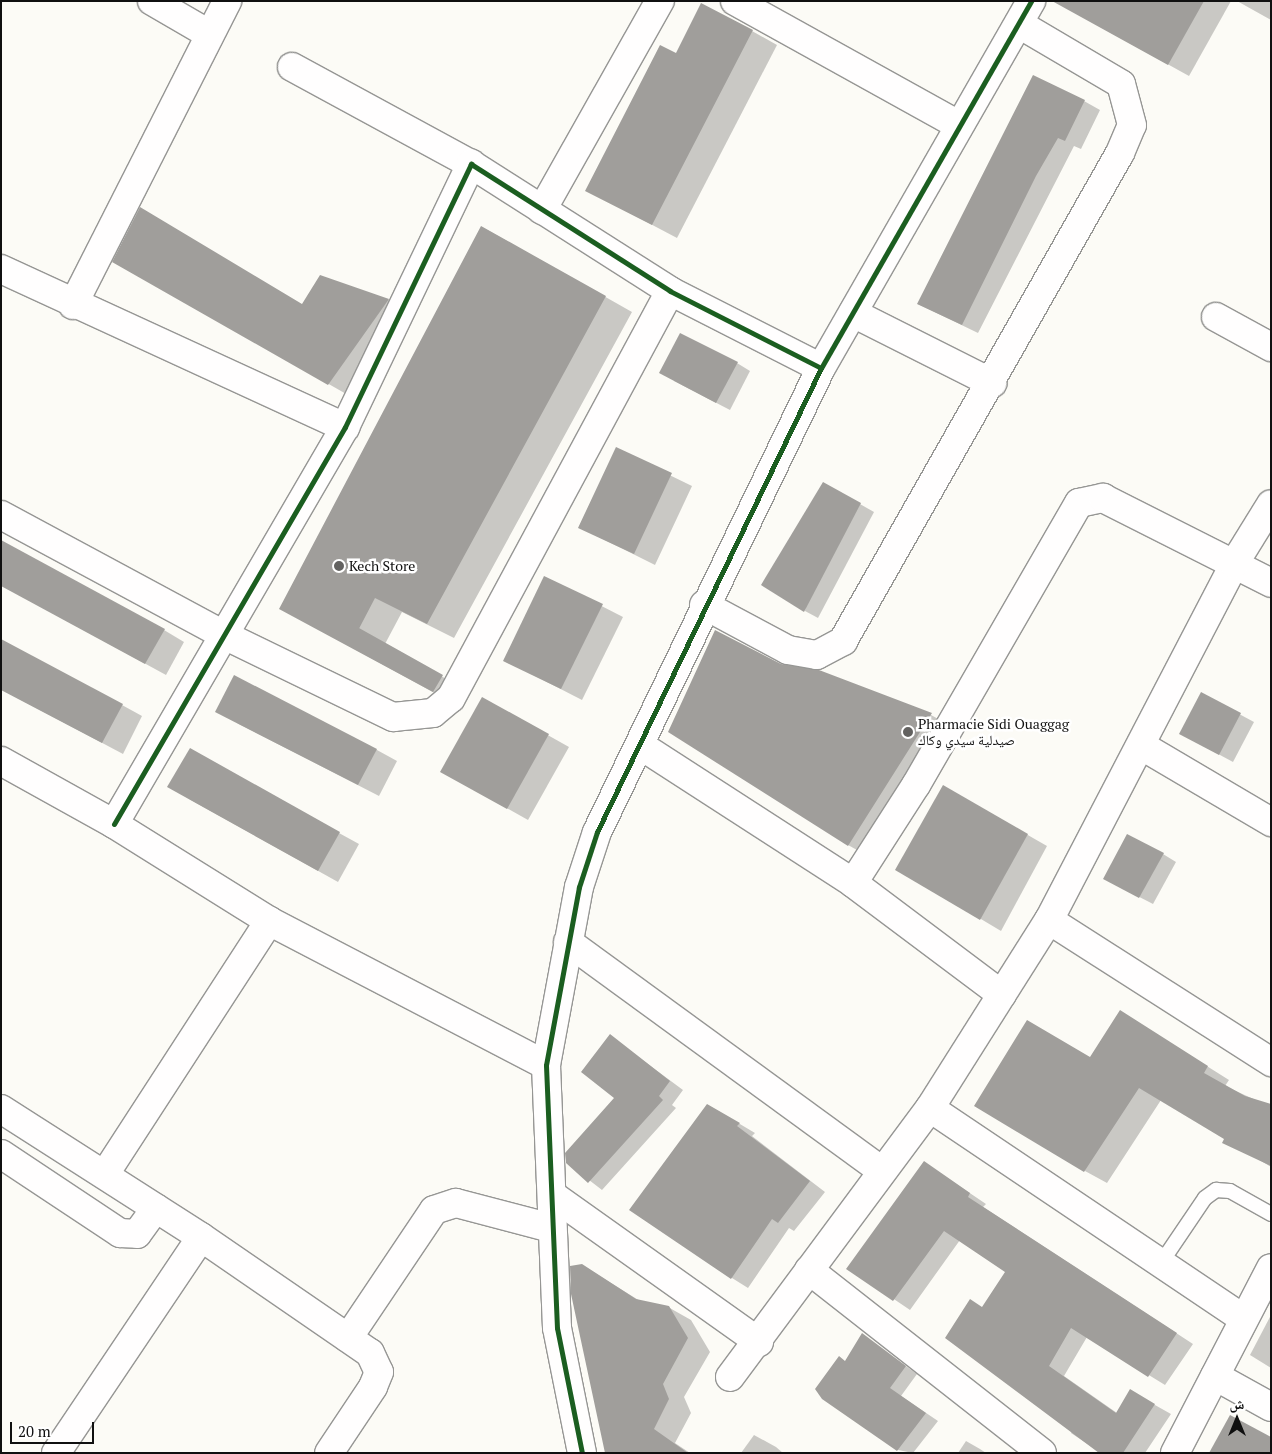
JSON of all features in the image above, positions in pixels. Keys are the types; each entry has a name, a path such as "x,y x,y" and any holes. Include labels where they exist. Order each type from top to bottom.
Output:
{"street":[{"path":"152,1 209,34"},
{"path":"73,305 227,1"},
{"path":"542,210 660,1"},
{"path":"735,1 957,124"},
{"path":"582,1453 557,1328 551,1228 552,1195 546,1065 568,942 597,832 640,745 704,605 821,368 957,124 1025,12 1121,84 1132,125 992,383 836,648 817,655 788,650 704,605"},
{"path":"292,67 471,164 670,291 821,368"},
{"path":"114,824 226,636 345,427 471,164"},
{"path":"1,269 73,305 345,427"},
{"path":"1,515 226,636 394,717 433,713 451,698 670,291"},
{"path":"853,313 992,383"},
{"path":"1216,317 1271,347"},
{"path":"853,883 916,785 1079,503 1104,498 1271,584"},
{"path":"730,1377 758,1342 881,1170 930,1108 1002,995 1048,920 1142,746 1234,564 1271,504"},
{"path":"640,745 853,883 1002,995"},
{"path":"1142,746 1271,822"},
{"path":"1,761 114,824 269,921 546,1065"},
{"path":"1048,920 1271,1062"},
{"path":"105,1174 269,921"},
{"path":"568,942 881,1170"},
{"path":"930,1108 1243,1318"},
{"path":"1,1110 202,1237 348,1338 376,1360 379,1372 329,1453"},
{"path":"1,1154 120,1233 137,1234 156,1208"},
{"path":"552,1195 758,1342"},
{"path":"348,1338 434,1210 456,1204 551,1228"},
{"path":"56,1453 202,1237"},
{"path":"1175,1453 1243,1318 1271,1268"},
{"path":"809,1270 1042,1453"},
{"path":"1215,1376 1271,1407"}],"lane":[{"path":"1161,1263 1205,1198 1216,1190 1230,1190 1271,1214"}],"building":[{"path":"1052,1 1204,1 1168,65"},
{"path":"701,3 753,30 652,225 585,191 660,45 676,53"},
{"path":"1033,75 1085,100 1065,141 1058,138 1036,176 962,325 917,304"},
{"path":"140,207 302,304 320,275 389,299 328,385 112,262"},
{"path":"481,226 606,296 427,624 375,598 359,628 443,675 433,692 279,609"},
{"path":"680,333 738,362 716,403 659,373"},
{"path":"616,447 672,473 634,554 578,528"},
{"path":"823,482 861,503 804,612 761,585"},
{"path":"1,540 165,629 145,664 1,586"},
{"path":"544,576 603,604 561,689 503,661"},
{"path":"715,630 781,664 819,670 932,713 848,846 668,732"},
{"path":"1,639 123,704 102,743 1,690"},
{"path":"234,675 377,749 358,785 215,712"},
{"path":"1201,692 1241,713 1219,755 1179,734"},
{"path":"482,697 549,734 507,809 440,772"},
{"path":"190,748 340,832 318,871 167,787"},
{"path":"943,785 1028,834 980,920 895,870"},
{"path":"1127,834 1164,853 1139,898 1103,879"},
{"path":"1120,1010 1208,1066 1204,1073 1245,1096 1271,1104 1271,1166 1222,1143 1224,1139 1139,1088 1084,1172 974,1106 1027,1020 1090,1057"},
{"path":"610,1034 670,1081 659,1096 663,1100 588,1183 566,1163 565,1153 614,1098 581,1072"},
{"path":"707,1104 740,1123 737,1126 810,1181 778,1223 772,1219 731,1279 629,1210"},
{"path":"924,1161 970,1193 968,1197 1177,1333 1148,1377 1071,1328 1049,1366 1116,1413 1130,1389 1155,1404 1123,1453 1099,1453 945,1338 970,1299 982,1307 1005,1272 944,1231 893,1301 846,1269"},
{"path":"582,1264 636,1299 669,1306 688,1338 663,1384 669,1399 654,1429 688,1453 605,1453 571,1294 570,1266"},
{"path":"862,1333 906,1366 890,1388 926,1413 897,1451 822,1399 815,1389 839,1356 845,1361"},
{"path":"1230,1415 1271,1437 1271,1453 1209,1453"}],"cycle path":[{"path":"582,1453 557,1328 546,1065 579,887 597,832 821,368 1031,1"},
{"path":"114,824 345,427 471,164 670,291 821,368"}],"place":[{"name":"Kech Store","path":"339,566"},
{"name":"Pharmacie Sidi Ouaggag صيدلية سيدي وكاك","path":"908,732"}]}
